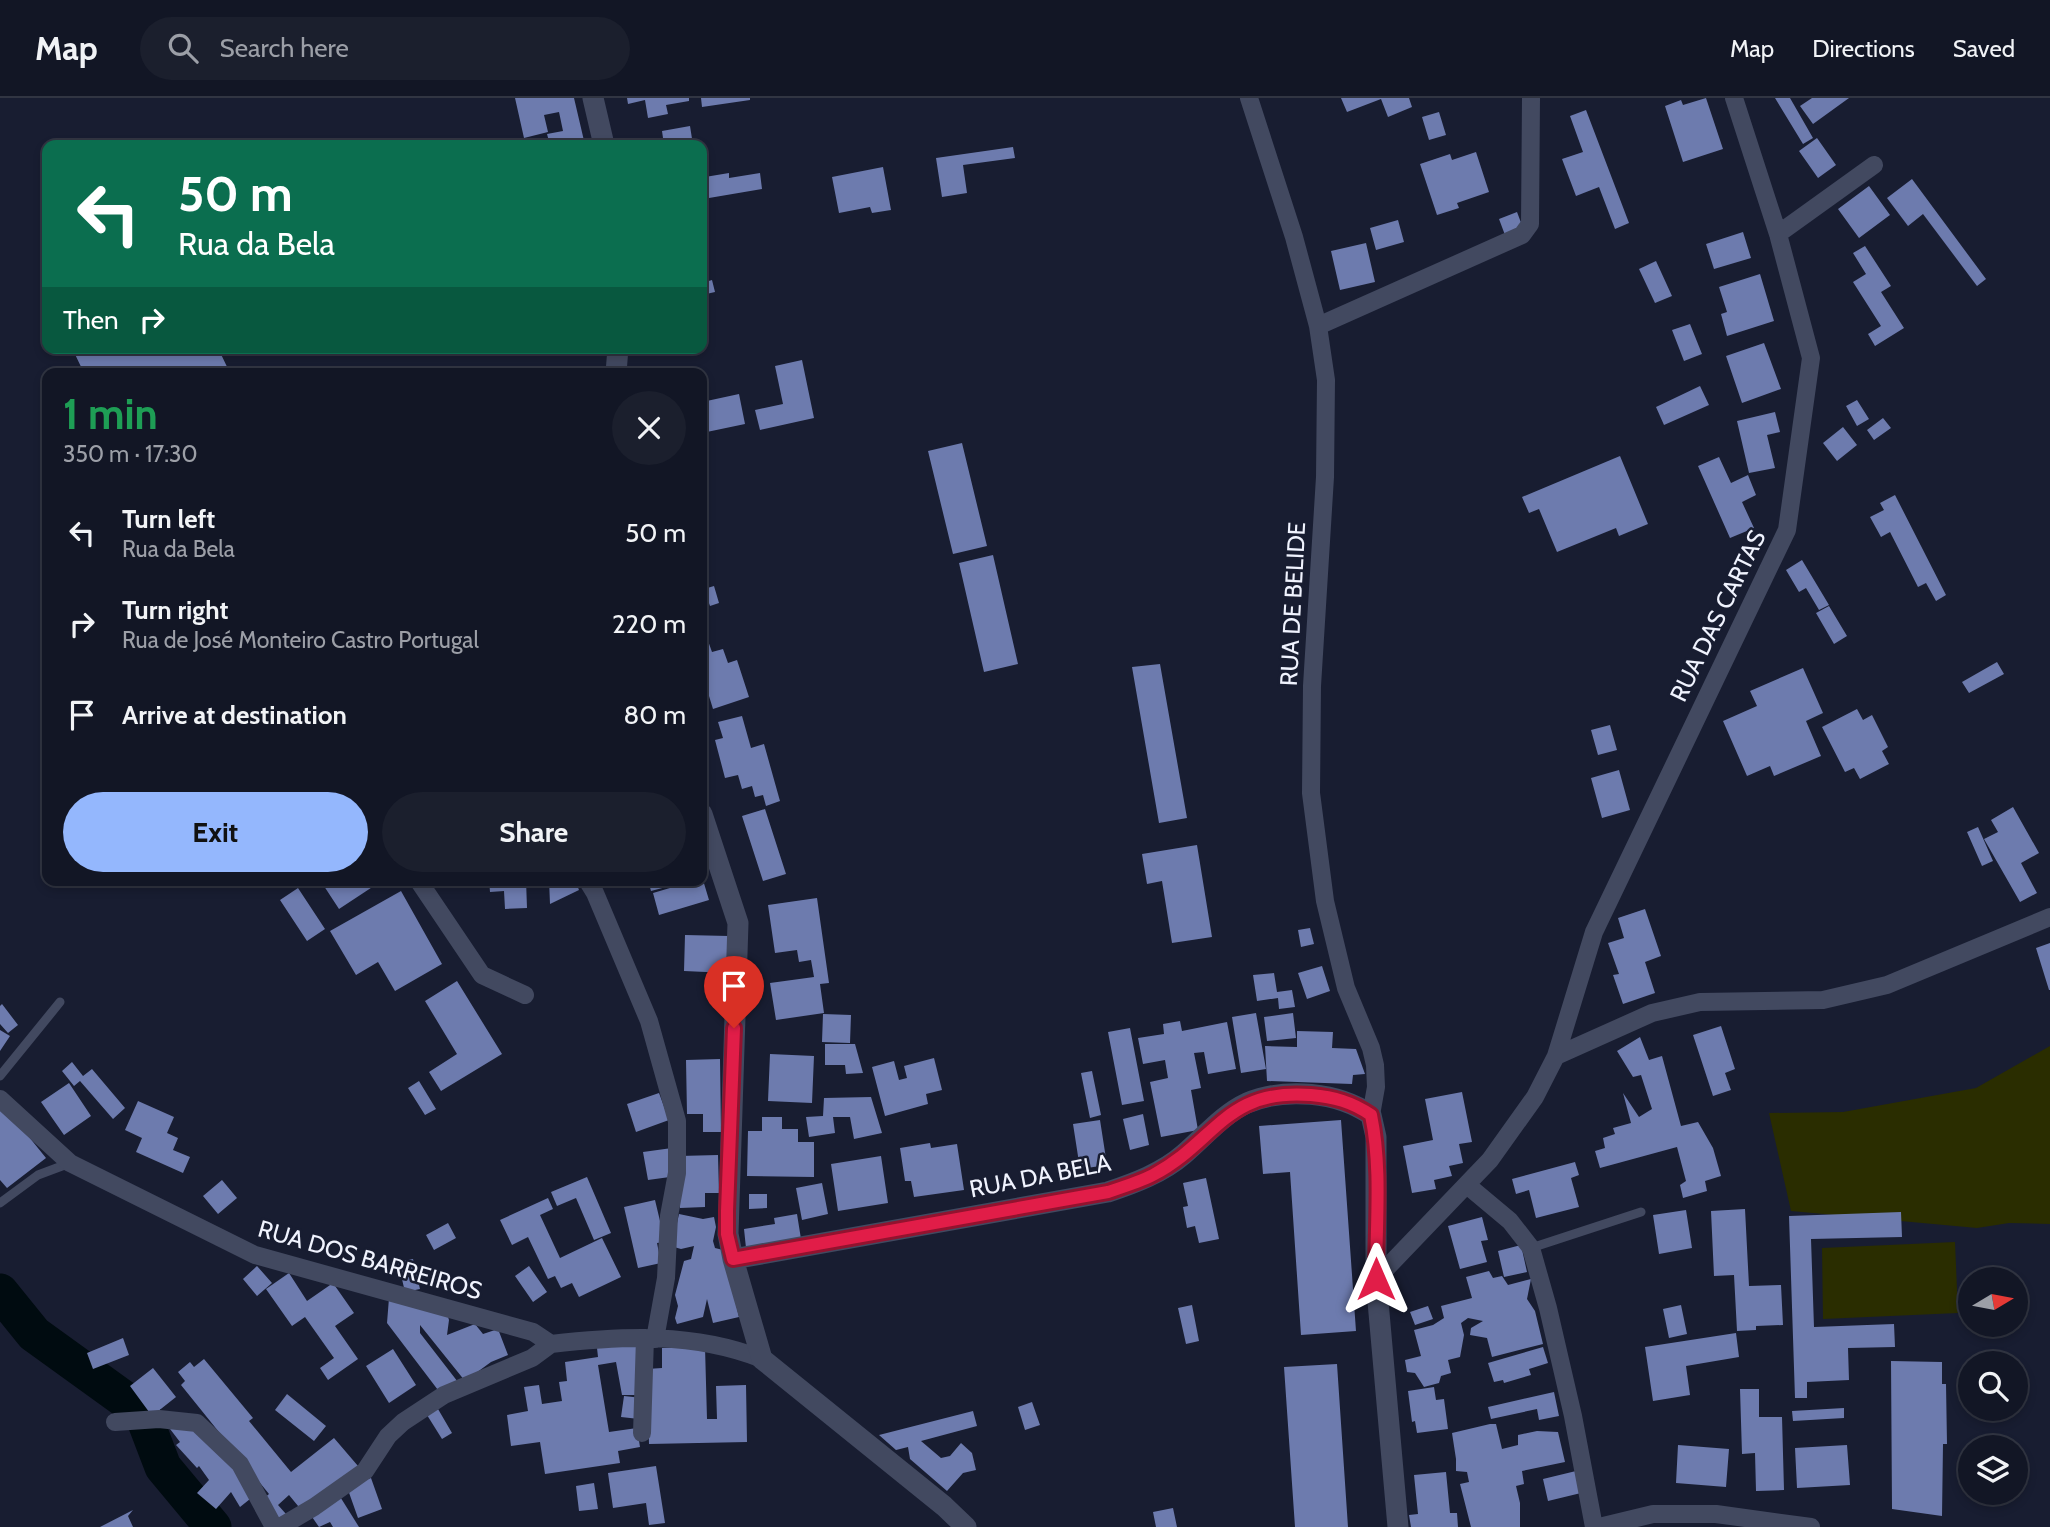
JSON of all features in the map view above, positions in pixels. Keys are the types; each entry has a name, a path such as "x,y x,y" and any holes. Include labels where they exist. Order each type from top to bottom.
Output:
{"street":[{"path":"593,98 603,140"},
{"name":"RUA DE BELIDE","path":"1248,98 1294,237 1318,326 1326,380 1325,477 1312,686 1311,793 1325,901 1346,988 1371,1048 1375,1065 1376,1087 1371,1115"},
{"path":"1318,326 1522,236 1530,224 1531,98"},
{"name":"RUA DAS CARTAS","path":"1376,1279 1490,1160 1535,1097 1556,1056 1594,932 1787,530 1811,358 1778,234 1734,98"},
{"path":"1778,234 1874,165"},
{"path":"707,829 738,923 727,1234 762,1359"},
{"path":"422,886 482,975 525,995"},
{"path":"591,886 649,1021 677,1121 677,1173 669,1216 666,1278 650,1338 642,1433"},
{"path":"1556,1056 1652,1013 1700,1002 1823,1000 1887,985 2050,917"},
{"name":"RUA DA BELA","path":"733,1259 1108,1192 1154,1175 1182,1156 1219,1122 1246,1104 1274,1096 1334,1097 1355,1104 1371,1115"},
{"name":"RUA DOS BARREIROS","path":"0,1099 70,1163 255,1255 533,1332 551,1344"},
{"path":"1371,1115 1376,1137 1376,1279 1398,1527"},
{"path":"1467,1185 1510,1220 1531,1248 1548,1308 1596,1527 1653,1514 1716,1514 1811,1527"},
{"path":"280,1527 365,1471 388,1436 403,1422 444,1395 532,1358 551,1344 619,1337 704,1342 734,1348 762,1359 944,1506 966,1527"},
{"path":"115,1422 159,1419 197,1423 240,1464 274,1527"}],"lane":[{"path":"0,1076 60,1002"},
{"path":"0,1203 38,1175 70,1163"},
{"path":"1531,1248 1641,1212"}],"green space":[{"path":"2050,1046 2050,1224 2009,1223 1977,1228 1791,1211 1769,1113 1843,1112 1976,1088"},
{"path":"1955,1242 1958,1313 1823,1319 1822,1248"}],"building":[{"path":"515,98 574,98 584,140 549,140 547,134 563,131 559,112 544,115 548,132 524,138"},
{"path":"627,98 689,98 689,101 666,105 668,114 648,118 645,100 628,104"},
{"path":"701,98 750,98 750,100 702,107"},
{"path":"1341,98 1409,98 1412,107 1388,117 1381,99 1347,112"},
{"path":"1706,98 1723,149 1683,162 1665,106 1681,100 1683,105"},
{"path":"1775,98 1790,98 1813,138 1803,144"},
{"path":"1812,98 1849,98 1813,124 1800,106"},
{"path":"1586,110 1629,223 1615,229 1599,187 1576,196 1562,159 1583,152 1570,116"},
{"path":"1439,112 1446,135 1429,140 1422,117"},
{"path":"690,126 692,140 663,140 662,131"},
{"path":"1817,138 1836,165 1818,178 1799,151"},
{"path":"1013,147 1015,158 963,165 967,193 942,197 936,158"},
{"path":"1476,152 1489,192 1457,203 1459,208 1437,215 1420,164 1450,154 1452,160"},
{"path":"883,167 891,210 872,213 870,207 839,213 832,177"},
{"path":"729,173 729,178 760,173 762,189 709,198 707,177"},
{"path":"1912,179 1986,279 1977,286 1923,214 1908,226 1887,198"},
{"path":"1869,186 1890,215 1859,238 1838,209"},
{"path":"1517,212 1523,228 1505,235 1499,219"},
{"path":"1398,220 1404,242 1376,250 1370,228"},
{"path":"1743,232 1751,258 1714,269 1706,244"},
{"path":"1366,243 1375,282 1340,290 1331,251"},
{"path":"1865,246 1891,286 1881,292 1904,328 1875,346 1868,334 1881,326 1853,282 1866,274 1853,253"},
{"path":"1656,261 1672,296 1655,303 1639,269"},
{"path":"1760,274 1774,321 1727,336 1721,314 1727,312 1719,287"},
{"path":"712,280 715,292 707,294 707,282"},
{"path":"1690,324 1702,354 1684,361 1672,330"},
{"path":"1764,343 1781,389 1742,403 1726,356"},
{"path":"75,354 221,354 228,368 82,368"},
{"path":"802,360 814,418 760,430 755,410 783,404 775,366"},
{"path":"1700,386 1709,405 1664,425 1656,407"},
{"path":"739,394 745,424 707,432 707,401"},
{"path":"1857,400 1869,419 1857,426 1846,406"},
{"path":"1775,412 1780,432 1767,435 1775,468 1749,473 1737,421"},
{"path":"1883,418 1891,428 1874,440 1867,430"},
{"path":"1843,427 1857,445 1837,461 1823,443"},
{"path":"962,443 987,546 953,554 928,451"},
{"path":"1620,456 1648,524 1619,536 1616,528 1557,552 1539,509 1529,513 1522,497"},
{"path":"1719,457 1731,483 1748,475 1756,495 1742,502 1754,528 1730,538 1698,466"},
{"path":"1895,495 1946,595 1936,601 1926,583 1918,587 1890,532 1881,537 1870,517 1884,510 1880,503"},
{"path":"993,555 1018,664 984,672 959,563"},
{"path":"1802,560 1829,605 1819,610 1806,588 1799,592 1786,570"},
{"path":"714,586 719,603 710,606 707,588"},
{"path":"1829,606 1847,636 1834,644 1816,613"},
{"path":"707,638 712,652 723,649 728,663 737,660 749,697 713,709 709,696"},
{"path":"1997,662 2004,674 1969,693 1962,682"},
{"path":"1160,664 1187,818 1159,823 1132,667"},
{"path":"1803,668 1823,713 1806,721 1821,756 1774,776 1770,766 1747,776 1723,721 1757,706 1750,691"},
{"path":"1857,709 1863,720 1872,715 1888,747 1882,751 1889,764 1860,779 1854,768 1845,772 1822,727"},
{"path":"742,716 751,748 764,744 780,801 766,806 763,795 755,797 752,786 742,789 738,775 725,778 715,740 723,738 718,722"},
{"path":"1610,725 1617,750 1598,755 1591,730"},
{"path":"1619,770 1630,810 1602,818 1591,778"},
{"path":"2013,807 2039,853 2021,863 2037,893 2020,902 1984,839 1998,832 1991,820"},
{"path":"765,809 786,874 763,881 742,816"},
{"path":"1978,827 1993,861 1982,866 1967,832"},
{"path":"1197,845 1212,937 1172,943 1162,881 1147,884 1142,854"},
{"path":"324,886 374,886 339,909"},
{"path":"490,886 526,886 527,908 505,909 504,891 490,892"},
{"path":"549,886 577,886 579,890 550,904"},
{"path":"650,886 670,886 651,891"},
{"path":"677,886 705,886 709,900 659,915 653,893"},
{"path":"298,888 325,929 307,941 280,900"},
{"path":"401,891 442,964 395,991 378,962 356,975 330,931"},
{"path":"817,898 829,983 820,984 824,1013 776,1020 770,983 814,977 811,960 799,962 797,950 775,953 768,905"},
{"path":"1645,909 1661,956 1645,962 1655,993 1623,1004 1613,975 1619,974 1608,943 1624,938 1618,918"},
{"path":"1310,928 1314,944 1301,947 1298,930"},
{"path":"685,935 729,936 728,973 684,971"},
{"path":"2050,943 2050,990 2049,990 2036,948"},
{"path":"1322,966 1330,991 1307,999 1298,973"},
{"path":"1274,973 1277,992 1292,990 1295,1007 1279,1009 1278,998 1257,1001 1253,975"},
{"path":"457,981 502,1054 441,1091 429,1072 457,1054 425,1001"},
{"path":"2,1004 18,1025 8,1033 0,1024"},
{"path":"1256,1013 1266,1069 1241,1073 1232,1017"},
{"path":"1293,1013 1296,1038 1267,1041 1264,1017"},
{"path":"823,1014 851,1015 850,1043 822,1042"},
{"path":"1180,1021 1182,1031 1227,1022 1236,1069 1208,1074 1204,1052 1194,1053 1201,1088 1191,1090 1198,1130 1161,1137 1150,1082 1168,1078 1165,1060 1143,1064 1138,1038 1164,1034 1163,1024"},
{"path":"1721,1026 1735,1069 1725,1073 1731,1090 1713,1096 1693,1035"},
{"path":"1130,1028 1144,1101 1122,1105 1108,1032"},
{"path":"0,1030 10,1036 0,1051"},
{"path":"1297,1031 1333,1032 1332,1048 1356,1049 1365,1074 1353,1075 1352,1084 1267,1081 1265,1046 1297,1047"},
{"path":"1640,1037 1649,1060 1662,1056 1681,1126 1698,1122 1713,1148 1721,1176 1705,1181 1707,1191 1683,1198 1680,1185 1686,1181 1677,1147 1600,1168 1595,1151 1605,1148 1603,1138 1615,1134 1613,1128 1631,1123 1623,1093 1639,1117 1652,1109 1641,1075 1633,1077 1617,1051"},
{"path":"825,1044 855,1044 863,1073 846,1074 845,1065 825,1065"},
{"path":"770,1054 814,1056 812,1103 768,1101"},
{"path":"934,1058 942,1090 926,1094 928,1104 885,1116 872,1067 894,1061 899,1080 907,1078 904,1066"},
{"path":"720,1059 721,1132 703,1132 703,1114 687,1114 686,1060"},
{"path":"72,1062 83,1076 92,1069 125,1108 113,1119 80,1081 74,1086 62,1071"},
{"path":"1092,1071 1101,1115 1090,1118 1081,1073"},
{"path":"419,1081 436,1109 425,1115 408,1088"},
{"path":"69,1083 91,1116 64,1135 41,1102"},
{"path":"1462,1092 1472,1142 1459,1144 1463,1163 1449,1166 1452,1176 1434,1180 1436,1189 1412,1193 1403,1146 1433,1140 1425,1099"},
{"path":"659,1093 669,1120 636,1132 627,1104"},
{"path":"871,1097 882,1133 854,1139 850,1117 833,1117 835,1133 809,1137 806,1117 823,1116 824,1098"},
{"path":"0,1101 46,1158 7,1188 0,1180"},
{"path":"138,1101 174,1117 167,1133 178,1138 173,1150 190,1157 183,1173 136,1152 142,1138 125,1130"},
{"path":"1143,1114 1149,1145 1130,1150 1123,1119"},
{"path":"762,1117 782,1117 782,1129 798,1129 798,1142 814,1142 814,1177 747,1176 748,1131 762,1131"},
{"path":"1100,1120 1107,1165 1080,1169 1073,1124"},
{"path":"1341,1120 1356,1331 1301,1335 1290,1172 1263,1174 1259,1126"},
{"path":"930,1143 931,1148 957,1144 964,1190 914,1197 911,1181 905,1181 900,1148"},
{"path":"672,1148 677,1176 648,1180 643,1152"},
{"path":"718,1155 719,1193 705,1193 705,1207 680,1208 679,1156"},
{"path":"881,1156 888,1203 838,1211 831,1164"},
{"path":"1575,1162 1579,1175 1571,1178 1579,1207 1536,1218 1529,1190 1516,1194 1512,1179"},
{"path":"587,1177 611,1233 594,1240 576,1198 557,1206 551,1192"},
{"path":"1206,1178 1219,1239 1199,1243 1195,1226 1187,1228 1183,1207 1188,1206 1183,1183"},
{"path":"222,1180 237,1198 218,1214 203,1196"},
{"path":"822,1183 828,1214 802,1220 796,1188"},
{"path":"749,1194 767,1194 767,1208 749,1209"},
{"path":"548,1198 553,1209 540,1215 560,1258 602,1238 621,1277 579,1297 572,1283 561,1288 555,1276 548,1279 528,1237 512,1245 500,1220"},
{"path":"655,1200 665,1242 657,1243 661,1263 638,1268 624,1207"},
{"path":"1745,1209 1749,1286 1781,1285 1783,1325 1756,1326 1756,1330 1737,1331 1734,1275 1714,1276 1711,1211"},
{"path":"1686,1210 1692,1248 1659,1254 1653,1215"},
{"path":"1901,1212 1902,1237 1811,1239 1814,1327 1894,1324 1895,1347 1848,1348 1849,1380 1807,1382 1807,1398 1795,1398 1789,1216"},
{"path":"679,1214 703,1219 714,1217 716,1227 713,1241 715,1248 723,1250 739,1317 713,1323 707,1299 703,1317 677,1324 675,1318 678,1306 675,1295 684,1261 691,1259 694,1246 681,1249 674,1247"},
{"path":"797,1214 801,1239 746,1248 744,1229 775,1224 774,1218"},
{"path":"1482,1217 1488,1240 1481,1241 1487,1262 1460,1269 1448,1226"},
{"path":"448,1223 456,1238 434,1250 426,1235"},
{"path":"1521,1245 1527,1272 1504,1277 1498,1251"},
{"path":"413,1259 420,1289 405,1292 398,1262"},
{"path":"257,1266 272,1283 257,1296 243,1279"},
{"path":"529,1266 547,1292 533,1302 515,1276"},
{"path":"1489,1271 1493,1278 1502,1276 1508,1285 1531,1279 1527,1299 1535,1311 1543,1344 1492,1357 1487,1338 1470,1335 1471,1328 1483,1321 1468,1318 1461,1323 1464,1335 1460,1357 1448,1360 1451,1373 1441,1376 1439,1383 1424,1387 1415,1373 1407,1372 1405,1360 1421,1356 1414,1330 1433,1325 1444,1318 1441,1306 1472,1298 1466,1277"},
{"path":"289,1273 307,1301 333,1283 354,1313 335,1326 358,1359 328,1380 320,1368 334,1358 305,1317 292,1326 266,1289"},
{"path":"389,1298 447,1314 447,1335 475,1324 483,1334 498,1329 508,1355 491,1362 465,1381 420,1325 420,1333 461,1386 441,1394 387,1323"},
{"path":"1192,1305 1199,1341 1186,1344 1178,1308"},
{"path":"1681,1305 1687,1334 1669,1338 1663,1309"},
{"path":"1428,1306 1433,1319 1415,1325 1410,1312"},
{"path":"1736,1333 1739,1357 1686,1366 1690,1395 1653,1401 1645,1347"},
{"path":"123,1338 129,1355 93,1369 87,1353"},
{"path":"644,1344 642,1395 622,1395 616,1362 598,1365 609,1432 637,1428 640,1447 618,1451 620,1463 545,1474 540,1442 511,1446 507,1415 528,1411 524,1387 539,1385 542,1404 562,1401 559,1382 567,1381 565,1362 598,1357 597,1348"},
{"path":"705,1347 707,1419 717,1419 716,1386 746,1385 747,1442 649,1444 647,1369 662,1368 662,1348"},
{"path":"1543,1347 1548,1363 1529,1369 1531,1375 1504,1383 1503,1380 1494,1382 1488,1363"},
{"path":"393,1349 416,1385 389,1403 366,1366"},
{"path":"204,1359 253,1418 249,1421 291,1472 334,1438 358,1466 303,1512 289,1495 278,1505 286,1514 279,1520 262,1500 269,1494 181,1385 185,1381 178,1372 190,1362 194,1367"},
{"path":"1891,1361 1942,1362 1942,1384 1946,1384 1947,1444 1943,1444 1942,1516 1892,1509"},
{"path":"1337,1364 1348,1527 1295,1527 1284,1367"},
{"path":"153,1368 176,1397 152,1416 130,1386"},
{"path":"1434,1387 1436,1400 1444,1399 1448,1429 1417,1433 1415,1421 1412,1422 1408,1391"},
{"path":"1740,1389 1759,1389 1759,1417 1782,1417 1784,1490 1756,1491 1755,1453 1742,1454"},
{"path":"1554,1392 1559,1416 1539,1420 1537,1409 1491,1419 1488,1407"},
{"path":"287,1394 326,1426 314,1441 275,1410"},
{"path":"624,1396 642,1398 639,1419 621,1417"},
{"path":"1032,1402 1040,1425 1025,1430 1018,1407"},
{"path":"1844,1408 1844,1418 1793,1421 1792,1411"},
{"path":"438,1409 452,1433 442,1439 427,1415"},
{"path":"973,1411 977,1426 921,1441 941,1458 950,1456 961,1443 972,1453 976,1470 963,1473 947,1491 910,1459 908,1447 896,1450 879,1435"},
{"path":"1496,1424 1502,1449 1518,1445 1518,1435 1537,1431 1558,1432 1565,1462 1522,1471 1524,1484 1516,1486 1520,1503 1520,1527 1471,1527 1460,1484 1469,1482 1467,1472 1456,1471 1452,1433"},
{"path":"167,1425 192,1426 236,1465 255,1495 240,1507 231,1492 216,1509 197,1493 209,1480 199,1466 197,1468 176,1445 180,1442"},
{"path":"1678,1445 1729,1449 1726,1487 1676,1483"},
{"path":"1847,1445 1850,1485 1797,1488 1795,1448"},
{"path":"656,1466 665,1523 649,1525 646,1503 613,1508 608,1473"},
{"path":"1576,1471 1581,1493 1548,1501 1543,1479"},
{"path":"1446,1472 1450,1513 1457,1513 1458,1527 1411,1527 1409,1515 1418,1514 1414,1475"},
{"path":"371,1478 382,1509 358,1518 347,1487"},
{"path":"594,1483 598,1509 579,1511 576,1486"},
{"path":"339,1495 359,1527 333,1527 330,1522 319,1527 310,1514"},
{"path":"1173,1508 1177,1527 1156,1527 1153,1512"},
{"path":"133,1510 128,1516 133,1527 100,1527"}],"waterway":[{"path":"0,1292 34,1334 142,1412 163,1467 213,1527"}],"route":[{"path":"734,1028 727,1211 727,1234 733,1259 1108,1192 1154,1175 1182,1156 1219,1122 1246,1104 1274,1096 1304,1095 1334,1097 1355,1104 1371,1115 1376,1137 1376,1279"}]}
